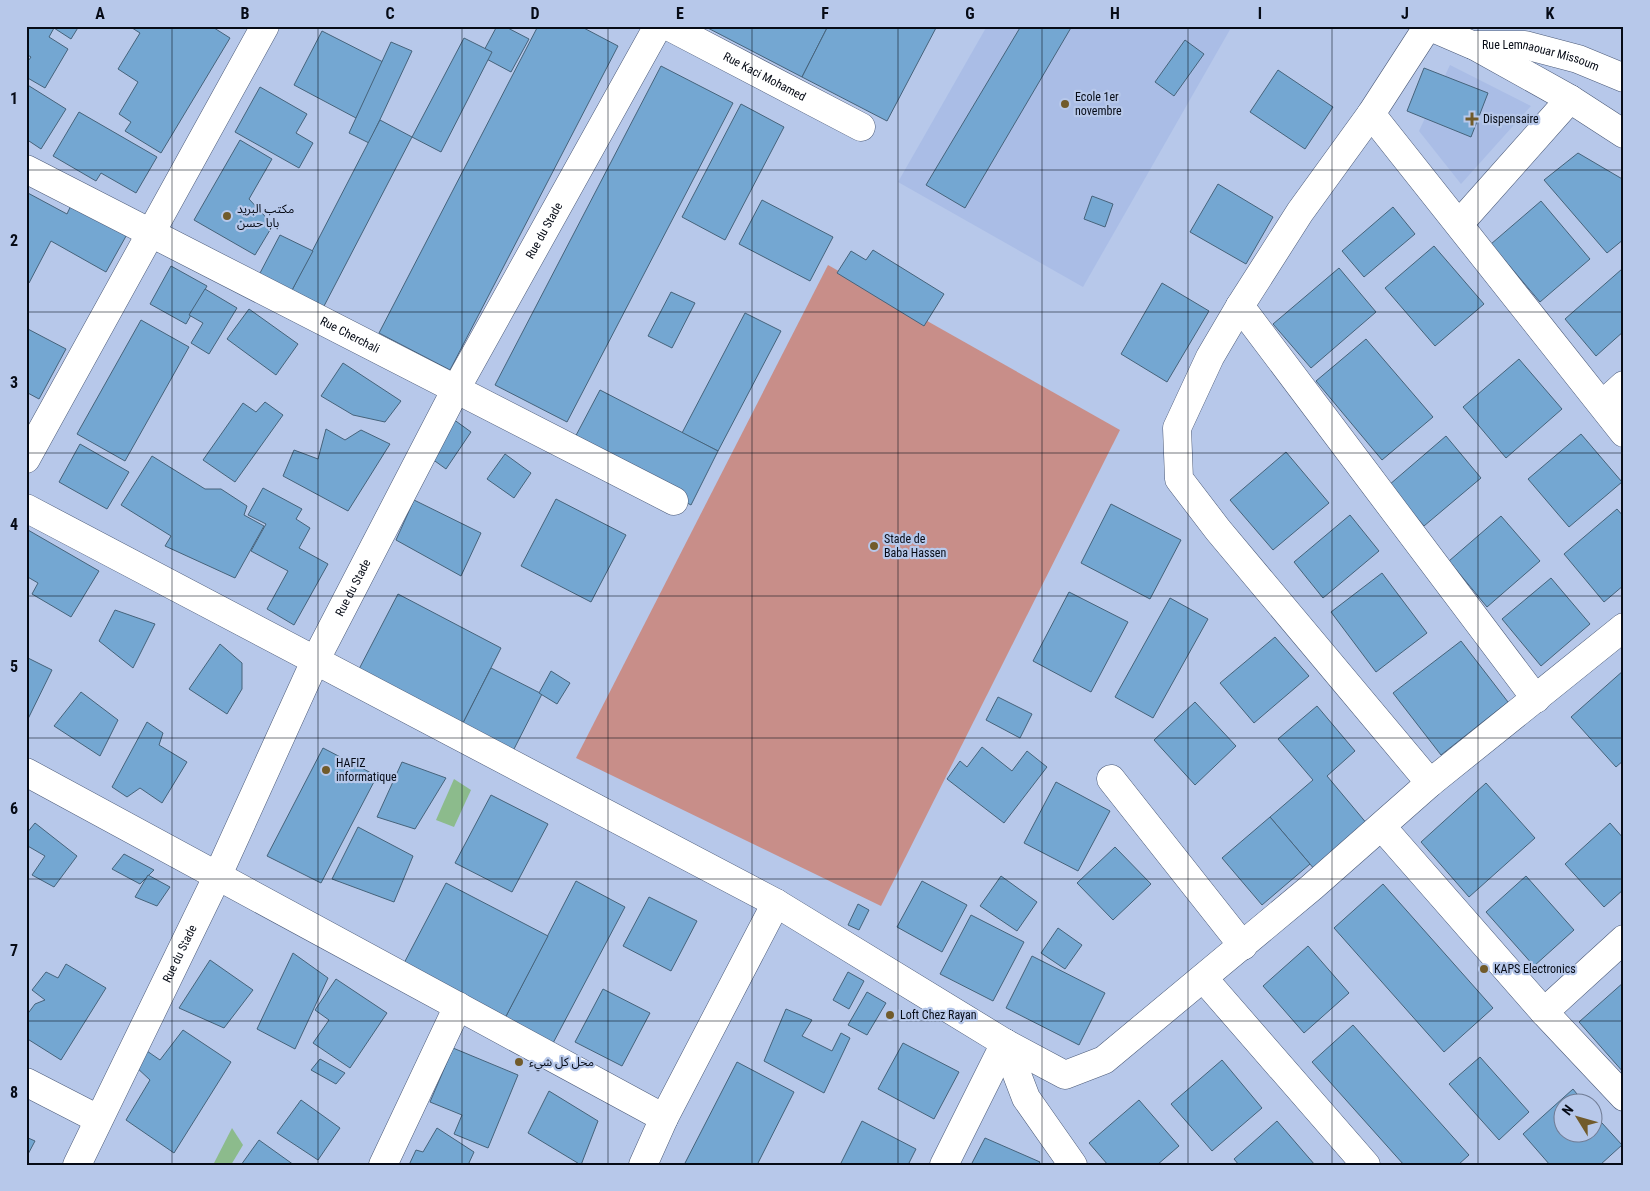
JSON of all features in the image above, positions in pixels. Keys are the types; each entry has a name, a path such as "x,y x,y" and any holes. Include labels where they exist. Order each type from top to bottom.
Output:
{"street":[{"path":"26,459 265,26"},
{"name":"Rue du Stade","path":"76,1165 217,877 315,661 456,389 658,26"},
{"name":"Rue Kaci Mohamed","path":"668,26 861,127"},
{"path":"1428,26 1371,114 1300,212 1240,306 1210,357 1177,428 1179,479 1218,530 1430,783"},
{"name":"Rue Lemnaouar Missoum","path":"1428,26 1472,44 1525,45 1578,59 1624,78"},
{"path":"1472,44 1570,99 1624,134"},
{"path":"1459,224 1570,99"},
{"path":"1371,114 1603,404 1624,433"},
{"name":"Rue Cherchali","path":"26,170 674,501"},
{"path":"1240,306 1536,698"},
{"path":"1603,404 1624,385"},
{"path":"26,508 776,903 1004,1043 1064,1075 1104,1060 1243,946 1382,827 1430,783 1624,627"},
{"path":"26,772 664,1118"},
{"path":"1111,779 1243,946"},
{"path":"1382,827 1544,1012 1624,1097"},
{"path":"643,1165 664,1118 776,903"},
{"path":"1544,1012 1624,939"},
{"path":"1204,979 1366,1165"},
{"path":"383,1165 458,1006"},
{"path":"944,1165 1004,1043"},
{"path":"1004,1043 1026,1098 1073,1165"},
{"path":"26,1082 98,1119"}],"shaded area":[{"name":"Ecole 1er novembre","path":"987,26 1232,26 1083,287 898,182"},
{"name":"Dispensaire","path":"1450,65 1531,106 1461,184 1419,131"},
{"name":"Stade de Baba Hassen","path":"828,265 1120,430 881,906 576,758"},
{"path":"454,779 471,790 454,827 436,820"},
{"path":"232,1128 243,1145 231,1165 213,1165"}],"building":[{"path":"26,26 79,26 71,39 54,28 49,37 68,49 45,88 26,77 26,64 31,57 26,54"},
{"path":"129,26 211,26 230,38 161,153 125,131 131,122 119,114 138,82 118,69 140,33"},
{"path":"497,26 504,26 529,39 511,72 481,56"},
{"path":"538,26 580,26 618,46 450,370 379,333"},
{"path":"704,26 828,26 802,77"},
{"path":"828,26 937,26 887,121 802,77"},
{"path":"1021,26 1072,26 965,208 926,185"},
{"path":"322,31 385,63 356,118 294,85"},
{"path":"464,38 492,52 441,152 412,137"},
{"path":"1185,40 1204,54 1174,96 1155,82"},
{"path":"391,42 412,51 369,143 349,133"},
{"path":"661,66 733,103 567,422 495,385"},
{"path":"1424,68 1488,93 1471,137 1407,111"},
{"path":"1278,70 1333,107 1305,149 1250,112"},
{"path":"26,84 66,109 41,149 26,139"},
{"path":"260,87 307,114 296,133 313,143 299,168 235,132"},
{"path":"741,104 784,127 725,240 682,217"},
{"path":"79,112 157,157 136,193 101,173 96,181 53,156"},
{"path":"380,120 412,137 323,308 291,292"},
{"path":"240,140 272,159 249,199 273,225 255,255 194,220"},
{"path":"1578,153 1624,180 1624,239 1607,253 1544,180"},
{"path":"1218,184 1273,217 1246,264 1190,232"},
{"path":"26,192 67,214 74,199 130,229 106,272 51,241 29,283 26,282"},
{"path":"1092,196 1113,204 1105,227 1084,219"},
{"path":"762,200 833,237 810,281 739,244"},
{"path":"1541,201 1590,259 1540,302 1491,244"},
{"path":"1393,207 1415,234 1364,277 1342,251"},
{"path":"280,235 313,251 291,292 259,275"},
{"path":"1434,246 1484,304 1435,346 1385,288"},
{"path":"873,250 944,294 924,326 837,273 851,251 866,260"},
{"path":"171,266 207,286 186,324 150,304"},
{"path":"1339,268 1376,312 1311,368 1273,324"},
{"path":"1622,269 1624,331 1596,356 1565,319"},
{"path":"1162,283 1209,311 1167,382 1121,354"},
{"path":"205,289 237,308 209,354 191,343 203,323 189,315"},
{"path":"671,292 695,303 672,348 648,336"},
{"path":"249,309 298,344 276,375 227,339"},
{"path":"745,313 781,331 718,451 682,433"},
{"path":"141,320 189,347 125,461 77,434"},
{"path":"26,328 66,349 39,399 26,392"},
{"path":"1366,339 1433,417 1382,460 1316,381"},
{"path":"1519,359 1562,409 1506,458 1463,407"},
{"path":"343,363 401,401 385,422 353,415 321,396"},
{"path":"600,390 718,451 691,505 572,443"},
{"path":"265,402 283,415 235,482 203,460 243,403 256,412"},
{"path":"453,419 471,432 446,469 428,456"},
{"path":"326,429 345,440 361,430 390,444 348,511 283,476 294,450 318,459"},
{"path":"1581,434 1622,482 1569,527 1528,479"},
{"path":"1446,436 1481,478 1424,526 1389,485"},
{"path":"80,444 129,472 107,509 59,482"},
{"path":"1286,452 1329,503 1273,550 1230,500"},
{"path":"505,454 531,473 514,498 487,479"},
{"path":"152,456 205,489 221,489 247,506 244,515 264,526 235,578 165,546 171,536 121,505"},
{"path":"263,488 302,509 296,519 310,528 299,548 328,564 294,625 267,609 288,571 251,551 266,524 248,515"},
{"path":"556,499 626,535 591,602 521,566"},
{"path":"414,500 481,533 461,576 396,540"},
{"path":"1111,504 1181,540 1150,599 1081,563"},
{"path":"1617,509 1624,517 1624,585 1604,602 1564,554"},
{"path":"1350,515 1379,551 1323,598 1294,562"},
{"path":"1501,516 1540,561 1487,607 1449,561"},
{"path":"28,530 99,571 71,617 32,594 38,583 26,576 26,533"},
{"path":"1382,573 1427,633 1376,672 1331,612"},
{"path":"1551,578 1590,624 1541,666 1502,619"},
{"path":"1069,592 1128,622 1091,692 1033,661"},
{"path":"398,594 501,648 462,725 358,671"},
{"path":"1170,598 1208,619 1153,718 1115,697"},
{"path":"115,610 155,624 133,668 99,641"},
{"path":"1275,637 1309,676 1254,723 1220,683"},
{"path":"1461,641 1508,702 1441,755 1393,693"},
{"path":"220,644 242,663 242,689 227,714 189,689"},
{"path":"26,657 52,670 26,723"},
{"path":"491,668 542,694 513,751 462,725"},
{"path":"1624,670 1624,760 1616,767 1571,717"},
{"path":"551,671 570,683 557,704 539,693"},
{"path":"81,692 118,720 100,756 54,726"},
{"path":"998,697 1032,714 1020,738 986,720"},
{"path":"1195,702 1236,746 1195,785 1154,740"},
{"path":"1317,706 1355,751 1327,776 1368,825 1315,870 1270,817 1313,780 1278,739"},
{"path":"147,722 163,733 159,745 187,762 162,803 140,788 127,797 112,787"},
{"path":"982,747 1012,771 1027,751 1047,767 1004,823 947,779 960,761 967,767"},
{"path":"323,748 377,776 321,883 267,856"},
{"path":"402,762 446,778 415,829 377,817"},
{"path":"1056,782 1110,811 1078,871 1024,843"},
{"path":"1486,783 1535,838 1469,897 1421,842"},
{"path":"491,795 548,824 512,892 455,863"},
{"path":"1270,817 1310,864 1262,905 1222,858"},
{"path":"35,823 77,856 54,887 32,875 45,856 26,845 26,834"},
{"path":"1610,823 1624,839 1624,889 1604,907 1565,864"},
{"path":"358,827 413,856 394,902 332,879"},
{"path":"1115,847 1151,884 1113,920 1077,883"},
{"path":"124,854 154,870 140,884 112,869"},
{"path":"148,875 170,887 157,906 135,897"},
{"path":"1001,876 1037,902 1017,931 980,906"},
{"path":"1526,876 1574,930 1534,966 1486,912"},
{"path":"576,881 625,907 552,1045 504,1020"},
{"path":"922,881 967,905 942,952 897,927"},
{"path":"446,883 548,936 504,1020 402,967"},
{"path":"1383,884 1493,1008 1444,1052 1334,928"},
{"path":"649,897 697,921 671,971 623,946"},
{"path":"858,904 869,910 859,930 848,925"},
{"path":"971,915 1024,942 993,1001 940,974"},
{"path":"1058,928 1082,945 1065,969 1041,953"},
{"path":"1308,946 1349,993 1304,1033 1263,986"},
{"path":"293,953 328,978 295,1049 257,1029"},
{"path":"1032,956 1105,993 1079,1045 1006,1008"},
{"path":"210,960 253,990 224,1028 179,1008"},
{"path":"66,964 106,988 61,1060 26,1038 26,1016 35,1004 45,1000 32,990 46,972 58,978"},
{"path":"848,972 864,981 849,1009 833,1000"},
{"path":"336,979 387,1013 350,1068 313,1043 329,1020 315,1010"},
{"path":"1624,982 1624,1073 1579,1022"},
{"path":"603,989 650,1013 622,1066 575,1042"},
{"path":"867,992 886,1003 867,1035 848,1025"},
{"path":"786,1009 812,1020 802,1036 832,1051 841,1033 850,1038 824,1093 764,1061"},
{"path":"1353,1025 1469,1155 1458,1165 1404,1165 1312,1062"},
{"path":"183,1030 231,1062 174,1153 126,1120 150,1080 135,1066 147,1051 160,1060"},
{"path":"903,1043 959,1072 934,1119 878,1089"},
{"path":"453,1048 518,1075 488,1148 454,1134 462,1115 430,1102"},
{"path":"1480,1057 1529,1112 1499,1140 1449,1084"},
{"path":"320,1059 345,1073 336,1084 311,1070"},
{"path":"1222,1060 1262,1108 1212,1151 1171,1104"},
{"path":"737,1062 794,1092 757,1165 684,1165"},
{"path":"1573,1089 1577,1094 1567,1094"},
{"path":"549,1091 598,1121 581,1165 528,1133"},
{"path":"301,1100 340,1128 318,1160 277,1133"},
{"path":"1139,1100 1179,1146 1157,1165 1108,1165 1089,1143"},
{"path":"1552,1108 1552,1144 1602,1144 1602,1123 1622,1145 1600,1165 1550,1165 1523,1134"},
{"path":"862,1121 916,1149 908,1165 840,1165"},
{"path":"1277,1121 1315,1165 1239,1165 1234,1159"},
{"path":"437,1128 474,1152 468,1165 409,1165 416,1150 423,1152"},
{"path":"26,1137 35,1141 26,1158"},
{"path":"985,1138 1040,1162 1038,1165 971,1165"},
{"path":"259,1140 294,1165 241,1165"}],"place":[{"name":"Ecole 1er novembre","path":"1065,104"},
{"name":"Dispensaire","path":"1472,119"},
{"name":"مكتب البريد بابا حسن","path":"227,216"},
{"name":"Stade de Baba Hassen","path":"874,546"},
{"name":"HAFIZ informatique","path":"326,770"},
{"name":"KAPS Electronics","path":"1484,969"},
{"name":"Loft Chez Rayan","path":"890,1015"},
{"name":"محل كل شيء","path":"519,1062"}]}
